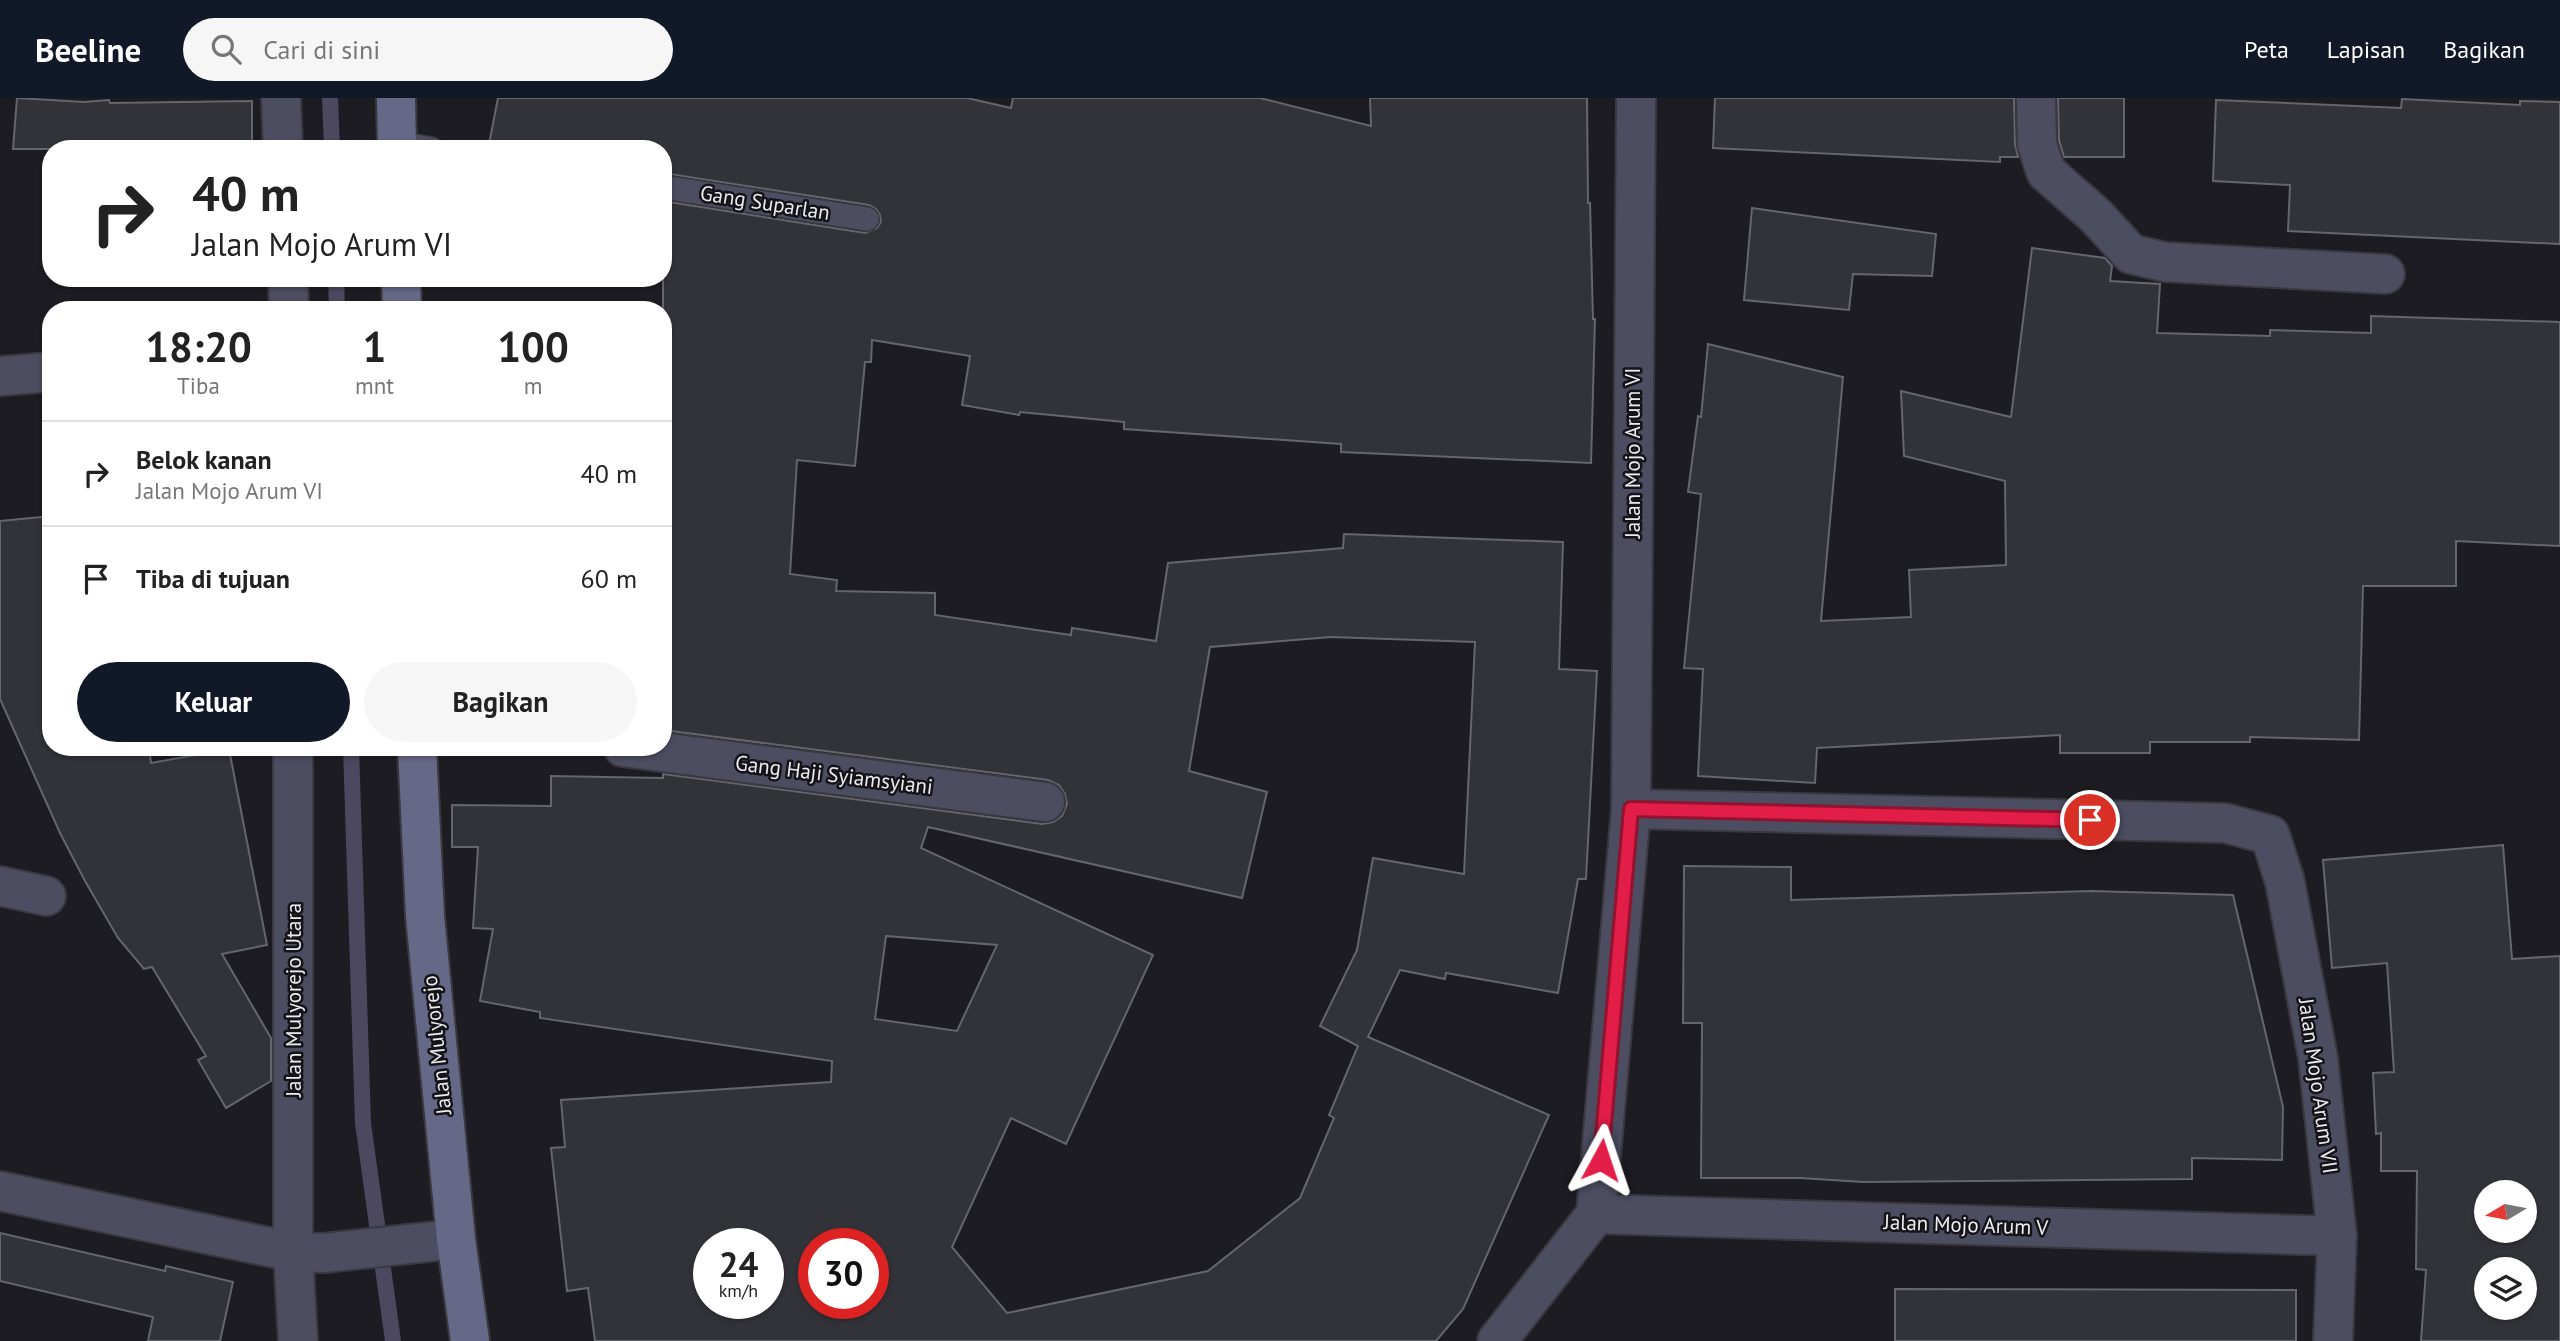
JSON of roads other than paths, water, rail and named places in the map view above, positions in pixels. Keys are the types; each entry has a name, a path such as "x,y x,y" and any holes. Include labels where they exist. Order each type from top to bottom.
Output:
{"main road":[{"path":"396,98 407,140"},
{"name":"Jalan Mulyorejo","path":"417,756 425,916 456,1239 470,1341"}],"street":[{"path":"281,98 283,140"},
{"name":"Jalan Mojo Arum VI","path":"1596,1214 1631,809 1636,98"},
{"path":"2036,98 2037,144 2046,172 2096,216 2131,254 2165,262 2385,274"},
{"path":"0,376 42,374"},
{"name":"Gang Haji Syiamsyiani","path":"672,753 1045,802"},
{"name":"Jalan Mulyorejo Utara","path":"293,756 309,1253 298,1341"},
{"name":"Jalan Mojo Arum VII","path":"1631,809 2225,823 2270,835 2285,882 2318,1058 2337,1236 2333,1341"},
{"path":"0,886 46,896"},
{"path":"0,1191 309,1253 456,1239"},
{"path":"1497,1341 1596,1214"},
{"name":"Jalan Mojo Arum V","path":"1596,1214 2337,1236"}],"lane":[{"name":"Gang Suparlan","path":"672,188 867,219"}],"waterway":[{"path":"330,98 332,140"},
{"path":"336,287 337,301"},
{"path":"351,756 363,1123 393,1341"}]}
